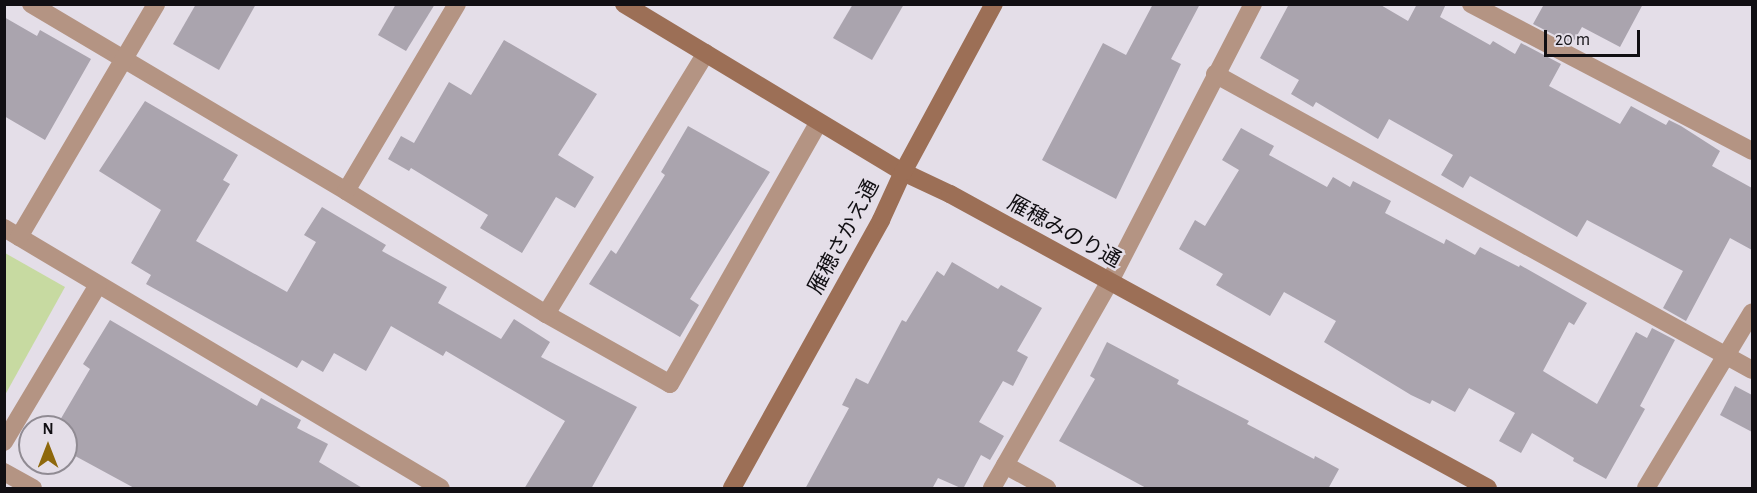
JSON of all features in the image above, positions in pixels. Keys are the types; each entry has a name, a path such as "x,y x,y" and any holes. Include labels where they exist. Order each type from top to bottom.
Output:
{"street":[{"path":"31,4 346,191 546,314 670,384 819,122"},
{"path":"156,4 124,60 12,233 441,489"},
{"path":"346,191 457,4"},
{"name":"雁穂みのり通","path":"624,4 903,172 950,194 1488,489"},
{"name":"雁穂さかえ通","path":"732,489 881,220 903,172 994,4"},
{"path":"992,489 1109,283 1253,4"},
{"path":"1471,4 1752,151"},
{"path":"546,314 706,53"},
{"path":"1215,74 1752,369"},
{"path":"4,442 98,285"},
{"path":"1646,489 1752,312"},
{"path":"1005,465 1047,489"},
{"path":"4,472 33,489"}],"green space":[{"path":"5,253 65,287 5,395"}],"building":[{"path":"196,4 256,4 219,70 173,44"},
{"path":"396,4 435,4 406,51 378,35"},
{"path":"853,4 904,4 872,60 833,38"},
{"path":"1153,4 1200,4 1171,59 1181,64 1116,199 1042,160 1103,43 1126,55"},
{"path":"1289,4 1379,4 1408,21 1417,4 1446,4 1440,17 1490,45 1493,41 1515,54 1521,43 1561,64 1549,86 1620,124 1631,106 1666,125 1669,120 1681,126 1720,151 1712,166 1752,188 1752,250 1730,238 1686,321 1663,308 1683,271 1587,220 1577,237 1470,176 1463,188 1441,175 1453,155 1389,119 1378,139 1316,102 1313,107 1291,94 1299,80 1260,58"},
{"path":"1540,4 1643,4 1620,47 1582,27 1572,44 1533,24 1543,6"},
{"path":"4,17 37,36 40,30 91,59 45,140 4,116"},
{"path":"504,40 597,94 558,155 594,177 575,208 556,197 522,253 480,228 488,215 411,168 409,171 388,159 401,136 414,143 449,82 471,95"},
{"path":"145,101 238,155 223,180 230,184 196,241 287,292 316,242 304,235 322,207 386,245 382,251 447,287 438,303 501,339 514,319 550,342 541,357 637,407 591,489 524,489 565,421 446,351 443,356 391,326 366,371 334,353 323,372 302,360 297,368 146,284 151,275 131,263 161,210 99,171"},
{"path":"688,126 770,172 690,299 699,305 680,337 589,284 611,250 616,254 665,175 661,172"},
{"path":"1241,128 1274,146 1269,155 1327,187 1333,177 1350,187 1353,181 1391,201 1385,213 1444,244 1446,239 1475,255 1480,247 1519,267 1520,265 1587,303 1574,325 1569,322 1543,371 1597,404 1636,332 1647,338 1652,328 1675,340 1640,406 1645,409 1606,479 1573,461 1574,458 1532,433 1521,453 1499,441 1515,413 1469,388 1455,412 1432,400 1430,404 1411,395 1324,342 1336,321 1284,292 1270,316 1216,285 1223,274 1179,249 1195,220 1205,226 1239,170 1222,160"},
{"path":"952,262 998,289 1001,285 1042,308 1017,351 1028,357 1013,386 1003,381 979,422 1004,436 990,460 981,455 963,489 938,478 932,489 805,489 849,408 842,405 856,378 868,384 902,320 906,322 937,271 944,276"},
{"path":"110,320 257,406 261,398 301,420 297,428 328,444 319,462 364,489 136,489 78,458 78,415 63,415 90,369 83,364"},
{"path":"1107,342 1179,380 1177,384 1249,421 1247,424 1314,459 1315,456 1339,469 1328,489 1148,489 1059,441 1095,379 1090,376"},
{"path":"1735,386 1752,395 1752,432 1720,415"}]}
